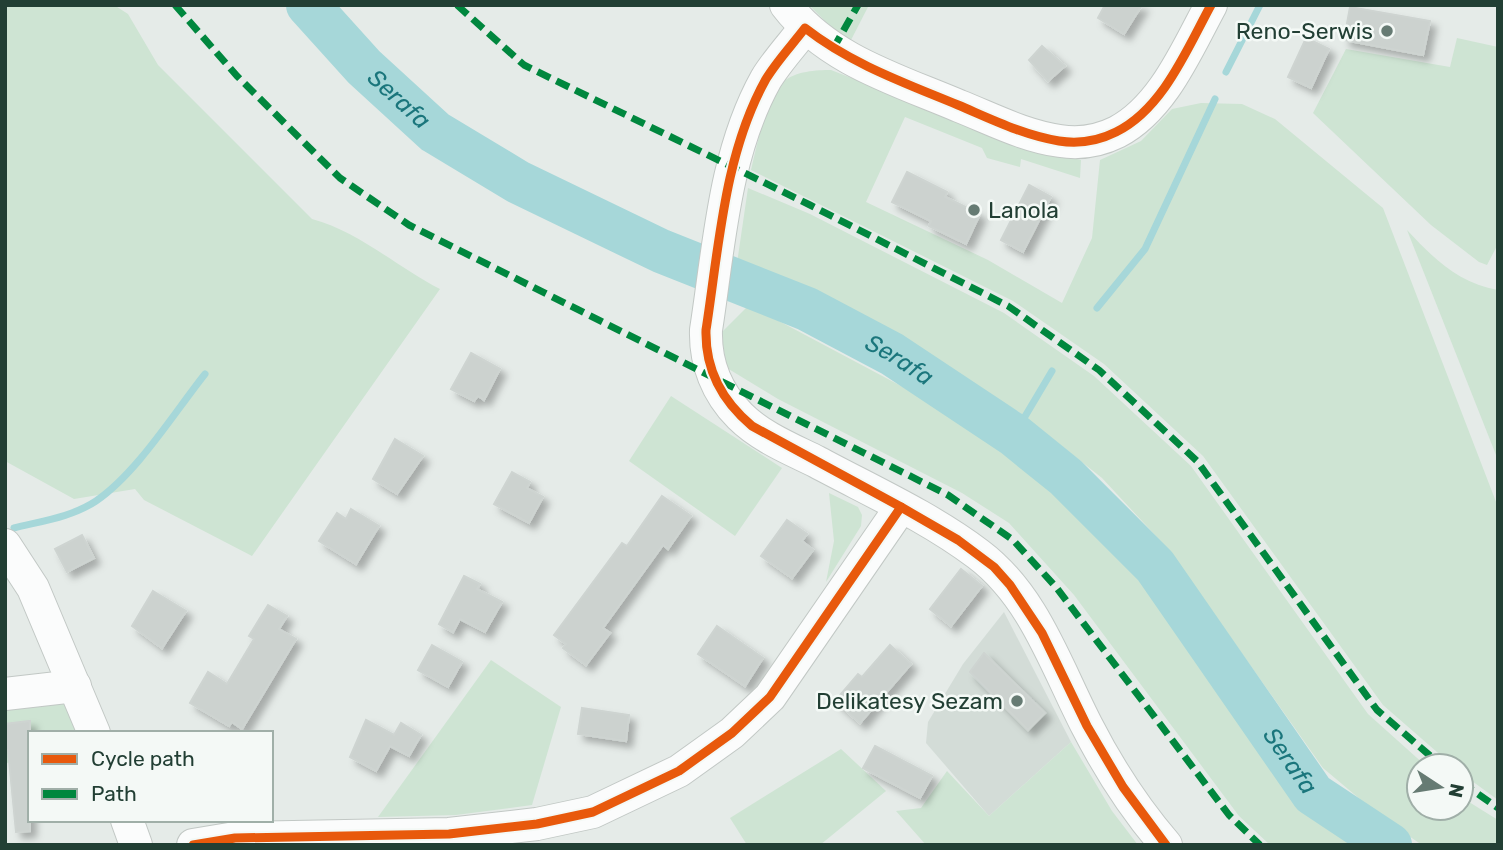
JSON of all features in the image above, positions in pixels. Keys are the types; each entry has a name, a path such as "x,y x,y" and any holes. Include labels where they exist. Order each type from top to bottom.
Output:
{"street":[{"path":"1166,845 1123,787 1087,726 1042,633 1010,585 977,553 901,507 771,438 741,417 723,394 709,365 706,330 729,185 744,130 796,17 859,63 1020,131 1061,141 1090,141 1129,124 1150,104 1171,78 1210,5"},
{"path":"193,845 235,838 449,834 537,824 593,812 679,771 732,733 770,697 901,507"},
{"path":"5,545 33,588 93,731"},
{"path":"5,694 75,686"},
{"path":"128,822 136,845"}],"shaded area":[{"path":"1004,612 1071,742 989,816 926,743 928,722 963,664"}],"green space":[{"path":"5,5 114,5 128,14 158,65 312,219 345,232 440,289 252,556 144,500 135,489 74,499 5,461"},
{"path":"809,5 869,5 851,40 833,29"},
{"path":"1457,38 1498,47 1498,244 1487,265 1479,262 1431,225 1313,113 1346,49 1450,67"},
{"path":"831,70 1031,148 1081,160 1080,178 1021,159 1020,167 987,158 982,148 905,117 866,202 988,260 1062,303 1092,238 1100,160 1141,141 1172,109 1201,103 1242,104 1275,119 1383,208 1498,507 1498,800 1475,783 1475,752 1437,752 1383,705 1203,456 1104,364 1013,301 751,170 763,123 777,88 788,78 813,71"},
{"path":"748,188 810,214 1004,313 1094,376 1191,466 1368,714 1410,752 1405,752 1405,822 1475,822 1475,806 1498,820 1498,845 1422,845 1380,816 1323,768 1168,549 1102,478 1019,412 866,319 736,270"},
{"path":"1407,230 1447,268 1471,282 1498,290 1498,460"},
{"path":"749,305 965,420 1069,504 1158,588 1311,817 1354,845 1270,845 1239,816 1074,595 1009,523 962,493 778,399 727,368 721,333"},
{"path":"671,396 782,468 735,536 629,461"},
{"path":"829,493 858,507 862,515 861,526 826,582 834,541"},
{"path":"491,660 561,707 532,805 456,815 378,817"},
{"path":"68,698 78,731 28,731 28,761 5,763 5,700"},
{"path":"1071,742 1112,811 1138,845 926,845 896,811 921,808 947,771 989,816"},
{"path":"841,749 886,791 820,845 747,845 730,818"}],"building":[{"path":"1105,5 1142,5 1124,34 1098,18"},
{"name":"Reno-Serwis","path":"1350,7 1430,21 1423,55 1344,40"},
{"path":"1306,38 1329,49 1311,88 1288,77"},
{"path":"1042,46 1065,66 1048,81 1029,60"},
{"path":"907,172 947,192 945,197 980,214 966,244 929,226 931,221 892,202"},
{"path":"1029,185 1051,197 1023,252 1001,240"},
{"path":"471,353 500,369 484,400 478,396 474,401 451,389"},
{"path":"395,439 423,456 397,494 373,479"},
{"path":"512,472 530,482 527,488 543,497 529,523 494,504"},
{"path":"662,496 691,516 668,549 663,545 603,628 610,633 586,665 563,648 566,644 554,635 622,543 627,546"},
{"path":"351,509 379,526 356,564 319,541 337,513 346,519"},
{"path":"787,520 807,534 802,541 813,550 792,578 761,556"},
{"path":"82,535 94,558 67,572 55,549"},
{"path":"961,569 982,586 951,626 930,609"},
{"path":"464,576 480,584 477,589 502,602 485,632 460,619 453,632 439,624"},
{"path":"153,591 186,611 162,648 132,626"},
{"path":"268,605 287,616 279,629 296,639 242,729 232,722 229,726 190,703 208,672 227,684 254,639 249,636"},
{"path":"717,626 763,658 745,686 698,654"},
{"path":"432,645 462,662 448,687 418,670"},
{"path":"890,645 911,664 860,723 835,701 858,674 862,677"},
{"name":"Delikatesy Sezam","path":"984,653 1045,713 1028,730 970,672"},
{"path":"582,708 629,715 626,741 578,734"},
{"path":"366,720 394,735 401,723 421,735 409,756 390,746 376,771 350,757"},
{"path":"30,721 30,831 16,832 8,750 5,750 5,724"},
{"path":"875,746 932,776 920,798 863,768"}],"waterway":[{"name":"Serafa","path":"308,5 364,67 435,132 518,182 661,251 807,309 892,354 1014,435 1066,477 1155,566 1313,794 1390,845"},
{"path":"1226,72 1260,5"},
{"path":"1097,308 1145,249 1215,99"},
{"path":"1014,435 1052,371"},
{"path":"14,528 77,511 111,489 154,442 205,374"}],"marked path":[{"path":"175,5 237,76 340,178 409,225 948,495 1013,540 1056,587 1229,815 1260,845"},
{"path":"457,5 524,65 810,205 1008,306 1099,370 1197,461 1377,710 1426,752"},
{"path":"833,49 858,5"},
{"path":"1475,792 1498,808"}],"cycle path":[{"path":"1166,845 1123,787 1087,726 1042,633 1010,585 994,567 958,540 752,426 732,406 717,383 706,344 706,330 725,202 741,138 766,79 805,28 860,62 995,121 1046,138 1081,142 1116,132 1147,109 1172,76 1211,5"},
{"path":"193,845 235,838 449,834 537,824 593,812 679,771 732,733 770,697 901,507"}],"place":[{"name":"Reno-Serwis","path":"1387,31"},
{"name":"Lanola","path":"974,210"},
{"name":"Delikatesy Sezam","path":"1017,701"}]}
